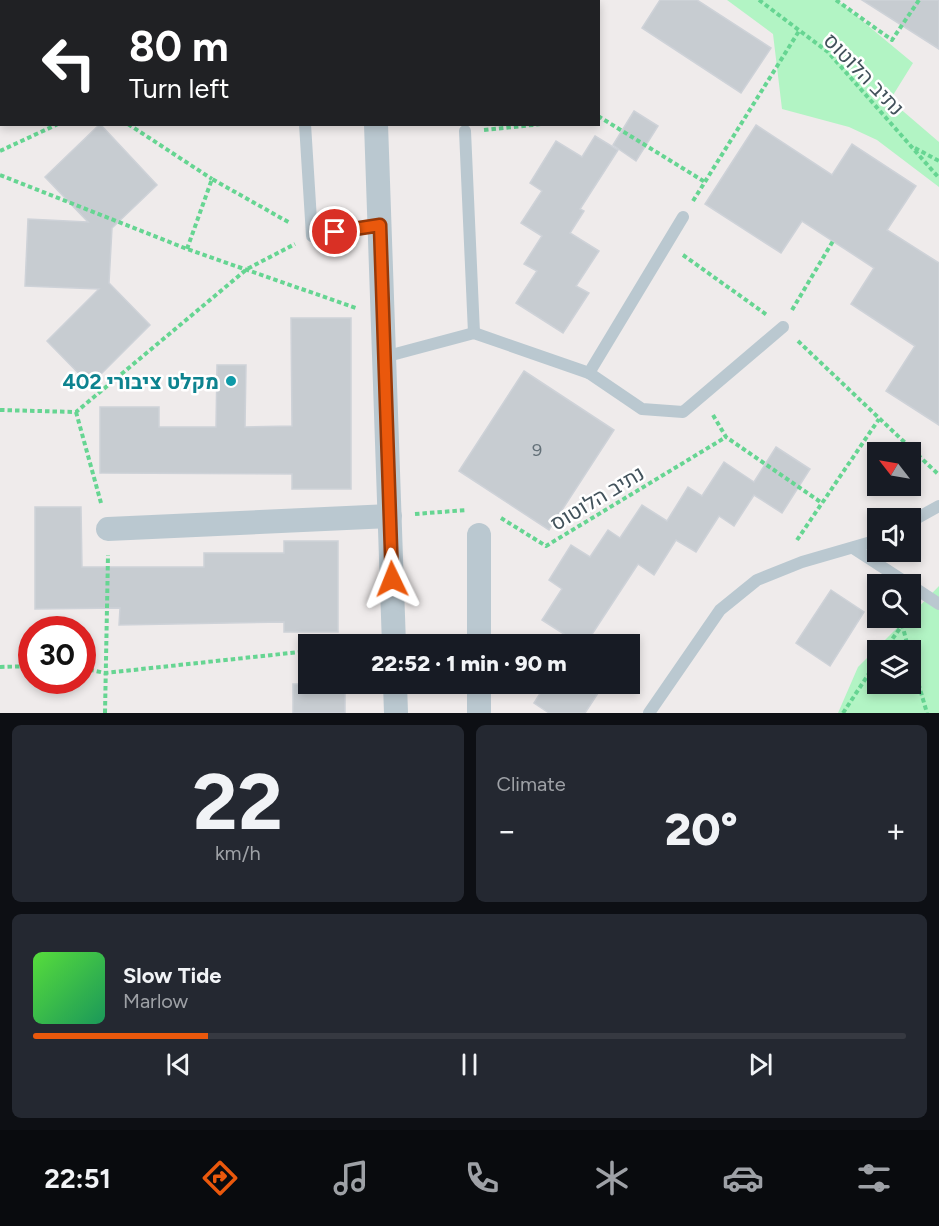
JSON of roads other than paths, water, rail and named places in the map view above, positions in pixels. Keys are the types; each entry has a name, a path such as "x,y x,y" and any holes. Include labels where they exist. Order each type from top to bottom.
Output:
{"street":[{"path":"376,126 394,634"},
{"path":"108,529 390,516"},
{"path":"479,535 479,634"},
{"path":"395,694 396,713"},
{"path":"479,694 479,713"}],"lane":[{"path":"305,126 312,236 380,225"},
{"path":"465,131 474,333"},
{"path":"589,373 683,217"},
{"path":"384,357 474,333 589,373 642,409 683,412 783,327"},
{"path":"921,516 939,506"},
{"path":"649,713 720,610 757,580 802,562 867,544"},
{"path":"853,548 893,574"},
{"path":"921,592 939,603"}],"place":[{"name":"מקלט ציבורי 402","path":"231,381"}]}
